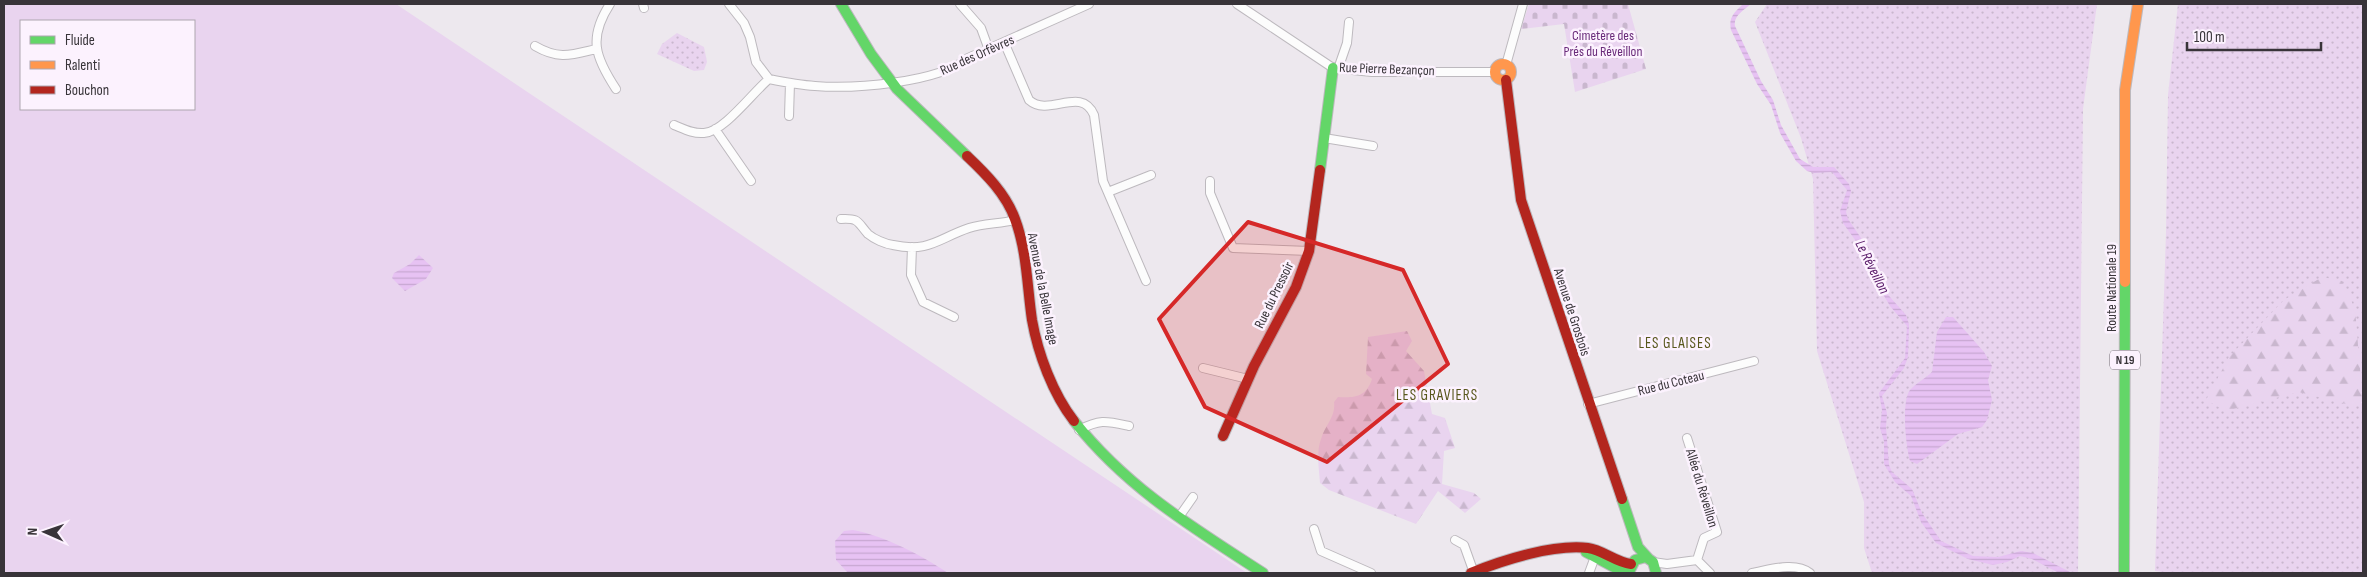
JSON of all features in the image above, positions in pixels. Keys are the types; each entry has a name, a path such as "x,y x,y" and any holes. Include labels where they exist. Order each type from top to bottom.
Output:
{"street":[{"path":"610,4 603,14 596,35 596,49 598,60 616,89"},
{"path":"674,125 692,133 706,133 720,126 769,79 756,62 750,36 744,23 729,4"},
{"name":"Avenue de la Belle Image","path":"841,4 878,66 924,117 977,165 996,186 1008,204 1022,245 1036,338 1054,387 1079,430 1116,471 1138,489 1263,573"},
{"path":"960,4 981,28 989,50"},
{"name":"Rue des Orfèvres","path":"769,79 830,87 892,82 938,73 1089,4"},
{"name":"Rue Pierre Bezançon","path":"1237,4 1336,69 1372,72 1496,72"},
{"path":"1506,65 1523,4"},
{"name":"Route Nationale 19","path":"2124,573 2125,90 2138,4"},
{"path":"1336,69 1346,43 1349,22"},
{"path":"1004,42 1029,100 1035,105 1046,106 1075,100 1083,102 1091,108 1094,115 1102,175 1146,281"},
{"path":"535,46 547,53 563,56 596,49"},
{"path":"1506,65 1511,72 1506,80 1498,78 1496,72 1499,66 1506,65"},
{"name":"Rue du Pressoir","path":"1223,436 1248,379 1296,287 1309,251 1324,138 1336,69"},
{"name":"Avenue de Grosbois","path":"1506,80 1520,200 1638,547 1653,566"},
{"path":"789,116 790,83"},
{"path":"714,129 751,181"},
{"path":"1324,138 1373,146"},
{"path":"1108,192 1151,175"},
{"path":"1210,181 1210,192 1233,248 1309,251"},
{"path":"841,219 852,218 859,221 868,234 892,245 912,247 929,246 942,242 969,228 1014,220"},
{"path":"912,247 911,275 923,302 954,317"},
{"name":"Rue du Coteau","path":"1588,404 1754,361"},
{"path":"1203,368 1248,379"},
{"path":"1079,430 1095,422 1106,421 1129,426"},
{"name":"Allée du Réveillon","path":"1687,438 1717,532 1704,538 1697,560"},
{"path":"1179,517 1193,497"},
{"path":"1314,529 1321,551 1371,573"},
{"path":"1455,540 1464,545 1473,573 1489,565 1573,548 1596,553 1632,566"},
{"path":"1632,566 1638,547"},
{"path":"1589,573 1596,553"},
{"path":"1596,553 1625,573"},
{"path":"1632,566 1642,557 1653,566 1697,560 1710,573"},
{"path":"1486,573 1498,564"},
{"path":"1752,573 1778,568 1798,568 1810,573"}],"highlighted area":[{"path":"1248,222 1403,270 1448,364 1327,462 1205,407 1159,319"}],"green space":[{"path":"4,4 396,4 1247,573 4,573"},
{"name":"Cimetère des Prés du Réveillon","path":"1529,4 1628,4 1646,69 1575,92 1564,24 1521,29"},
{"path":"1767,4 2097,4 2083,109 2078,573 1872,573 1864,548 1864,502 1817,351 1813,179 1801,138 1755,22"},
{"path":"2178,4 2363,4 2363,573 2168,573 2155,571 2166,232 2168,95"},
{"path":"677,33 704,47 707,62 704,70 694,71 657,54 662,44"},
{"path":"2322,277 2342,281 2355,309 2363,405 2346,404 2299,392 2226,411 2206,400 2229,357 2284,300"},
{"path":"1407,331 1412,341 1406,351 1424,371 1432,414 1445,418 1455,448 1444,451 1442,484 1474,493 1481,499 1465,513 1438,491 1416,524 1329,490 1320,483 1318,461 1319,444 1332,417 1334,402 1338,397 1359,395 1367,390 1370,385 1372,379 1366,374 1368,337"}],"water":[{"name":"Le Réveillon","path":"1743,4 1751,4 1737,16 1735,26 1761,81 1773,100 1781,125 1800,159 1813,167 1834,167 1849,184 1851,191 1846,212 1848,219 1861,238 1882,288 1906,315 1909,324 1908,357 1904,368 1882,396 1887,413 1886,427 1889,465 1892,472 1912,489 1922,513 1941,541 1973,556 1998,557 2021,551 2033,553 2072,573 2059,573 2032,559 2020,556 2007,562 1993,565 1968,559 1936,543 1921,522 1911,496 1895,482 1884,464 1884,441 1880,428 1882,410 1879,393 1905,358 1907,326 1890,306 1864,262 1858,244 1843,223 1840,211 1847,190 1832,172 1814,173 1807,171 1796,161 1780,133 1771,105 1757,84 1731,30 1731,18"},
{"path":"419,255 433,268 426,279 405,291 392,278 394,273 410,264"},
{"path":"1946,317 1953,317 1984,352 1992,366 1988,380 1992,400 1987,420 1982,427 1958,434 1917,464 1910,461 1907,446 1905,414 1907,396 1912,388 1932,372 1937,332"},
{"path":"853,530 878,537 902,547 948,573 848,573 836,560 835,541 844,531"}],"traffic: fast":[{"path":"841,4 871,54 897,89 967,156"},
{"path":"1320,170 1333,68"},
{"path":"2124,573 2125,282"},
{"path":"1074,421 1094,445 1138,486 1186,522 1263,573"},
{"path":"1622,499 1638,547 1648,558"},
{"path":"1586,552 1625,573"},
{"path":"1630,570 1635,560 1646,557 1653,562 1656,573"}],"traffic: slow":[{"path":"2125,282 2125,90 2138,4"},
{"path":"1503,64 1511,72 1503,80 1495,72 1503,64"}],"traffic: jam":[{"path":"1506,80 1521,200 1622,499"},
{"path":"967,156 1001,193 1015,219 1024,256 1032,320 1038,346 1047,373 1059,399 1074,421"},
{"path":"1223,436 1254,366 1296,287 1309,251 1320,170"},
{"path":"1471,573 1528,554 1574,547 1593,549 1631,564"}],"district":[{"name":"LES GLAISES","path":"1675,343"},
{"name":"LES GRAVIERS","path":"1437,395"}]}
